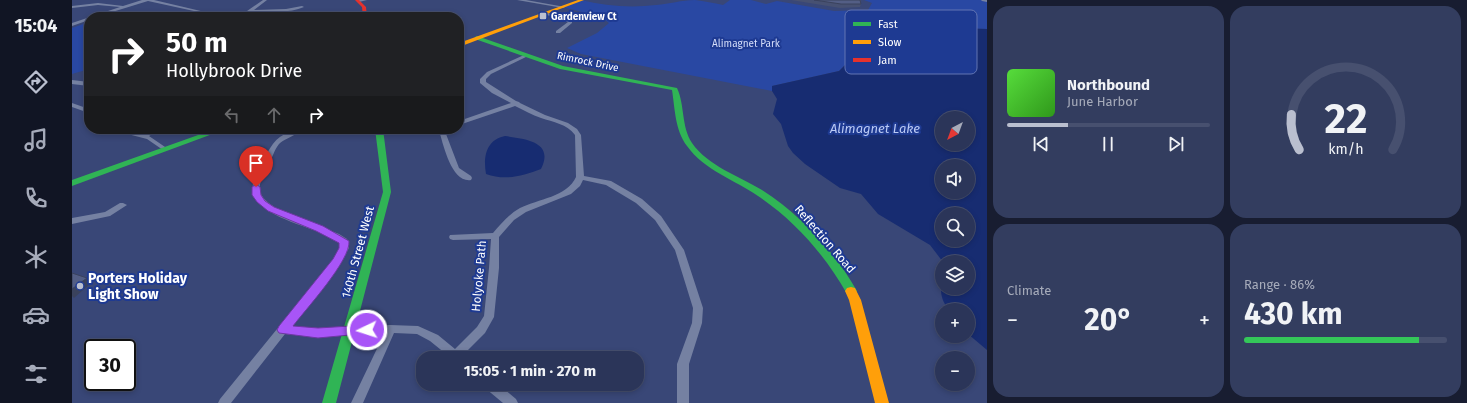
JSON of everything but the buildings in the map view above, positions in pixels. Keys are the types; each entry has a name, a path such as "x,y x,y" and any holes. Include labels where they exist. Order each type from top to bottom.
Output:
{"street":[{"path":"108,12 148,0 203,12"},
{"path":"248,12 265,0"},
{"path":"360,0 364,12"},
{"path":"519,0 563,7"},
{"path":"464,43 582,0"},
{"path":"983,0 987,1"},
{"path":"72,7 98,4 123,7"},
{"path":"248,12 286,10 302,7"},
{"path":"545,13 570,21 566,28 558,32"},
{"path":"72,25 84,20"},
{"name":"Rimrock Drive","path":"477,38 562,68 675,89"},
{"path":"526,56 489,73 483,79 487,86 538,115 567,125 575,130 578,135 580,177 608,183 639,201 658,218 679,250 698,308 697,323 683,364 683,403"},
{"path":"72,82 84,83"},
{"name":"Reflection Road","path":"675,89 683,131 690,145 709,162 762,194 783,210 802,228 844,278 855,300 882,403"},
{"path":"464,121 517,103"},
{"path":"72,104 82,107"},
{"path":"135,134 149,138 165,149"},
{"path":"143,136 147,134"},
{"path":"72,182 208,134"},
{"path":"224,403 338,261 344,248 344,241 336,236 271,209 261,202 257,195 258,179 274,144 282,138 292,134"},
{"name":"140th Street West","path":"329,403 387,192 380,134"},
{"path":"443,134 456,169 468,178"},
{"name":"Holyoke Path","path":"463,351 481,330 489,317 494,268 495,236 511,218 523,210 568,192 577,184 580,177"},
{"path":"72,221 107,214 123,205"},
{"path":"453,237 495,236"},
{"path":"357,403 388,338 390,329"},
{"path":"283,330 318,333 390,329 418,330 434,338 450,351"},
{"path":"497,391 512,403"}],"green space":[{"name":"Alimagnet Park","path":"581,0 609,5 647,6 690,0 723,5 730,0 751,0 766,4 777,1 834,11 845,11 845,65 839,71 772,86 772,91 581,54 567,48 597,33 609,23 601,17 563,7"},
{"name":"Alimagnet Park","path":"864,0 987,0 987,29 977,29 977,10 868,10 872,3"},
{"path":"84,24 84,70 72,74 72,28"}],"water":[{"name":"Alimagnet Lake","path":"977,29 987,29 987,350 975,340 975,303 945,303 942,295 975,295 975,255 938,255 930,245 878,214 861,194 840,188 805,164 788,146 781,124 773,114 777,99 772,91 772,86 839,71 845,65 845,74 977,74"},
{"path":"505,136 528,140 541,147 544,152 544,160 541,169 514,177 500,177 486,174 485,161 487,150 494,141"}],"traffic: fast":[{"path":"477,38 562,68 675,89 683,132 686,139 696,152 713,166 773,202 799,224 812,237 834,264 851,291"},
{"path":"72,183 208,134"},
{"path":"329,403 387,192 380,134"}],"traffic: slow":[{"path":"464,43 582,0"},
{"path":"851,291 855,300 882,403"}],"traffic: jam":[{"path":"357,0 364,7 364,12"}],"place":[{"name":"Gardenview Ct","path":"543,16"},
{"name":"Porters Holiday Light Show","path":"80,286"}],"route":[{"path":"256,187 257,195 261,202 271,209 320,228 344,241 344,248 338,261 283,330 318,333 367,330"}]}
